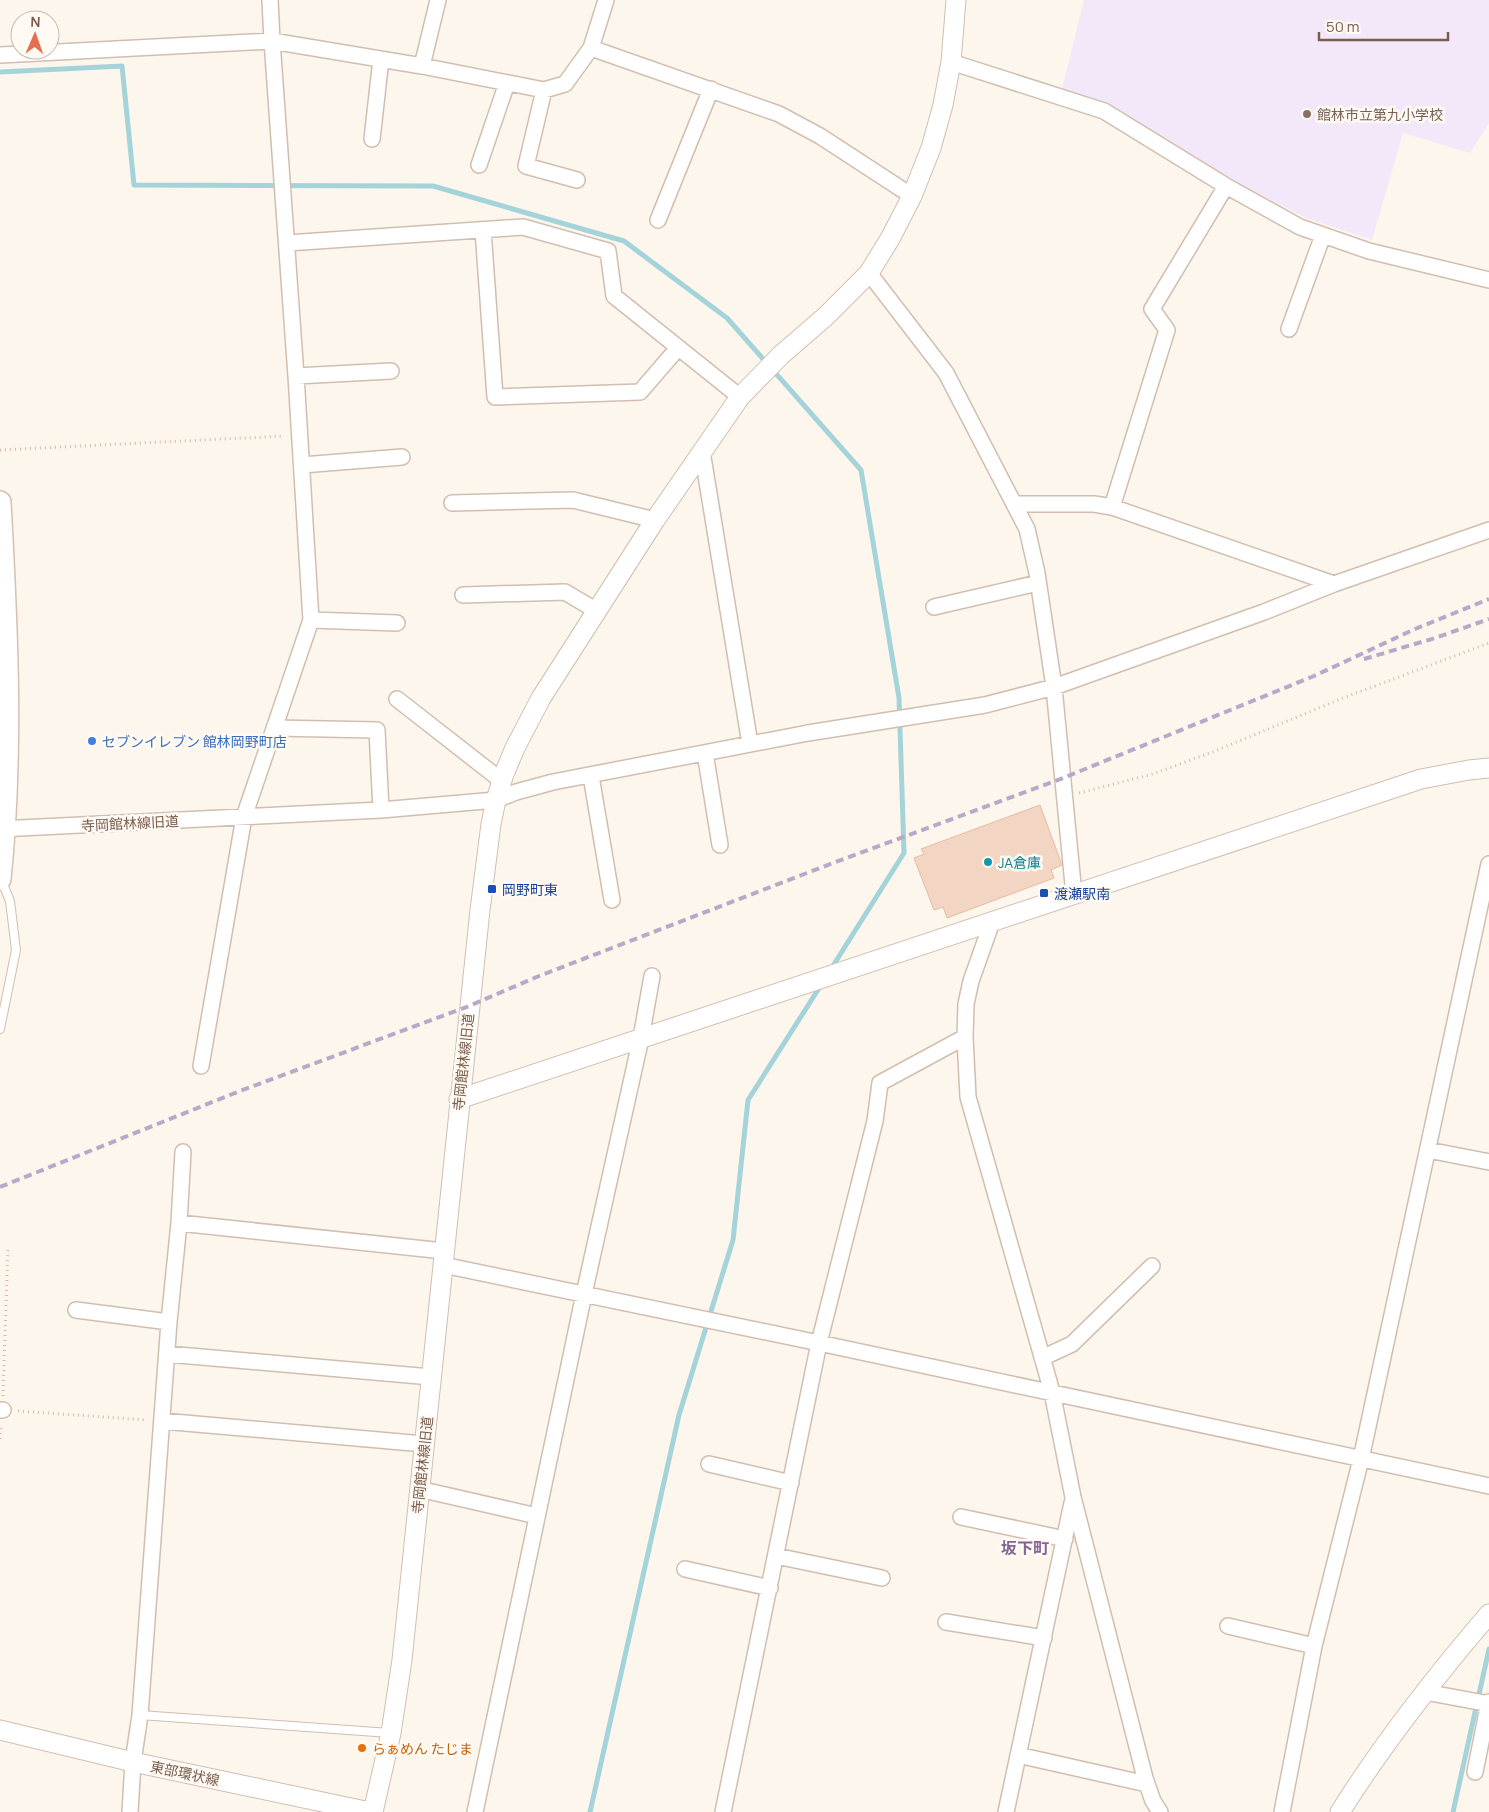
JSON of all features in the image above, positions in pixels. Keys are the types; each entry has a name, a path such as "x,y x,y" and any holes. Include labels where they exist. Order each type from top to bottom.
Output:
{"main road":[{"path":"0,502 7,631 7,733 0,878"}],"street":[{"path":"202,1066 244,817 311,620 270,0"},
{"path":"422,66 438,0"},
{"path":"0,55 272,42 422,66 544,90 565,84 591,48 606,0"},
{"path":"496,800 515,748 541,698 655,520 702,451 740,398 780,355 826,316 869,273 891,237 912,196 931,148 943,105 951,62 956,0"},
{"path":"591,48 780,114 820,136 912,196"},
{"path":"372,139 381,59"},
{"path":"951,62 1104,111 1226,186 1300,227 1369,252 1489,280"},
{"path":"479,165 507,83"},
{"path":"658,220 710,89"},
{"path":"544,90 526,166 577,180"},
{"path":"1112,507 1167,330 1152,309 1226,186"},
{"path":"287,243 523,227 608,251 614,296 740,398"},
{"path":"483,230 495,397 640,392 678,348"},
{"path":"1289,329 1322,235"},
{"path":"869,273 946,373 1027,529 1038,583 1054,687 1074,895"},
{"path":"296,376 392,371"},
{"path":"702,451 750,744"},
{"path":"302,465 402,457"},
{"path":"452,502 573,500 655,520"},
{"path":"1015,504 1094,504 1112,507 1334,584"},
{"path":"496,800 516,792 553,782 808,733 985,705 1054,687 1264,612 1334,584 1489,530"},
{"path":"934,607 1038,583"},
{"path":"463,595 565,592 596,611"},
{"path":"311,620 397,623"},
{"path":"397,699 502,781"},
{"path":"274,728 377,730 381,810"},
{"path":"705,753 720,845"},
{"path":"459,1098 1421,779 1489,768"},
{"path":"590,776 612,900"},
{"name":"寺岡館林線旧道","path":"2,829 381,810 496,800 480,910 459,1098 402,1660 391,1733 372,1812"},
{"path":"1282,1812 1314,1646 1361,1459 1428,1150 1484,909 1489,864"},
{"path":"992,922 971,981 966,1004 965,1037 968,1097 1052,1392 1073,1497 1147,1784 1153,1801 1160,1812"},
{"path":"475,1812 584,1294 641,1038 652,976"},
{"path":"723,1812 819,1343 875,1121 880,1083 965,1037"},
{"path":"1428,1150 1489,1162"},
{"path":"130,1812 133,1762 140,1715 183,1152"},
{"path":"179,1223 443,1258 584,1294 1489,1486"},
{"path":"1042,1358 1072,1344 1152,1266"},
{"path":"76,1310 169,1322"},
{"path":"167,1354 431,1377"},
{"path":"162,1421 424,1444"},
{"path":"709,1464 791,1483"},
{"path":"419,1489 537,1516"},
{"path":"1006,1812 1073,1497"},
{"path":"961,1517 1065,1539"},
{"path":"776,1556 882,1578"},
{"path":"685,1570 770,1588"},
{"path":"1340,1812 1363,1776 1425,1692 1489,1614"},
{"path":"946,1622 1044,1638"},
{"path":"1228,1626 1314,1646"},
{"path":"1425,1692 1489,1703 1475,1772"},
{"name":"東部環状線","path":"0,1730 133,1762 372,1812"},
{"path":"1018,1755 1147,1784"}],"lane":[{"path":"0,878 11,908 16,950 0,1029"},
{"path":"140,1715 391,1733"}],"path":[{"path":"0,450 300,435"},
{"path":"1064,797 1153,774 1343,698 1489,643"},
{"path":"0,1440 8,1247"},
{"path":"1,1410 162,1421"}],"shaded area":[{"name":"館林市立第九小学校","path":"1084,0 1489,0 1489,123 1470,153 1403,133 1372,240 1306,218 1226,177 1111,106 1062,89"}],"building":[{"name":"JA倉庫","path":"1040,805 1062,865 1051,870 1054,878 947,918 943,907 934,910 914,858 924,854 921,849"}],"waterway":[{"path":"0,72 122,66 134,185 433,186 624,241 727,318 861,470 899,698 904,853 831,969"},
{"path":"590,1812 679,1415 733,1240 748,1100 821,985"},
{"path":"1453,1812 1489,1649"}],"railway":[{"path":"0,1187 240,1091 469,1006 539,976 833,863 1063,778 1314,676 1415,629 1489,599"},
{"path":"1364,659 1435,638 1489,619"}],"place":[{"name":"館林市立第九小学校","path":"1307,114"},
{"name":"セブンイレブン 館林岡野町店","path":"92,741"},
{"name":"JA倉庫","path":"988,862"},
{"name":"岡野町東","path":"492,889"},
{"name":"渡瀬駅南","path":"1044,893"},
{"name":"らぁめん たじま","path":"362,1748"}],"district":[{"name":"坂下町","path":"1025,1548"}]}
